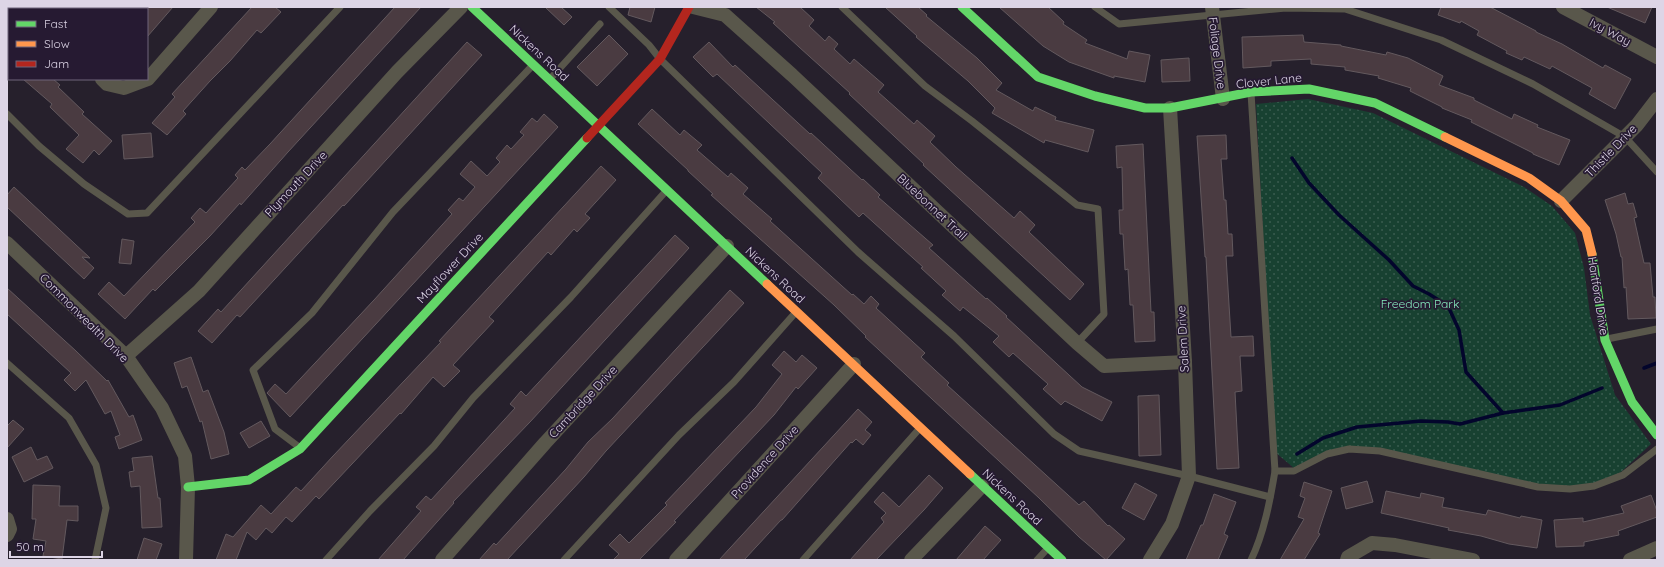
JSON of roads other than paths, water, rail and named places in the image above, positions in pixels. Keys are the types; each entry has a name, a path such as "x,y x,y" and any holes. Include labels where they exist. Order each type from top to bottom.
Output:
{"street":[{"path":"148,79 211,7"},
{"name":"Plymouth Drive","path":"126,356 199,291 397,72 461,7"},
{"name":"Nickens Road","path":"472,7 668,189 1062,560"},
{"name":"Mayflower Drive","path":"188,488 250,480 300,449 660,59 689,7"},
{"name":"Bluebonnet Trail","path":"693,7 725,15 792,74 1077,343 1104,366 1185,362"},
{"name":"Clover Lane","path":"962,7 1038,77 1095,96 1145,108 1170,108 1223,99 1251,92 1309,89 1375,103 1529,178 1562,201"},
{"name":"Ivy Way","path":"1563,7 1657,57"},
{"name":"Foliage Drive","path":"1212,11 1223,99"},
{"path":"103,80 107,84 124,88 145,80"},
{"name":"Thistle Drive","path":"1562,201 1637,126 1657,99"},
{"name":"Salem Drive","path":"1150,560 1172,524 1190,476 1170,108"},
{"name":"Hartford Drive","path":"1562,201 1586,230 1593,256 1605,340 1614,365 1632,402 1653,423 1657,435"},
{"name":"Commonwealth Drive","path":"7,243 126,356 162,408 185,456 188,488 186,560"},
{"name":"Cambridge Drive","path":"442,560 545,443 727,246"},
{"name":"Providence Drive","path":"676,560 854,364"},
{"path":"911,560 982,486"},
{"path":"7,519 10,529 7,535"},
{"path":"1347,560 1348,557 1372,543 1395,545 1473,560"},
{"path":"1630,560 1657,548"}],"lane":[{"path":"7,114 39,146 84,184 128,214 147,213 340,7"},
{"path":"609,7 649,45 660,59 858,252 954,336 1054,434 1079,451 1190,476 1270,497"},
{"path":"842,7 925,86 972,121 1076,205 1098,209 1104,314 1077,343"},
{"path":"1095,7 1120,24 1212,11 1286,8 1345,9 1441,40 1533,84 1625,137 1657,172"},
{"path":"550,79 600,24"},
{"path":"300,449 275,429 252,370 312,313 393,212 534,64"},
{"path":"1251,92 1275,471 1270,497 1256,550 1251,560"},
{"path":"326,560 370,511 434,446 473,398 571,297 668,189"},
{"path":"564,560 679,435 734,382 796,311"},
{"path":"1605,340 1657,329"},
{"path":"7,363 69,418 96,465 106,508 95,560"},
{"path":"804,560 921,427"},
{"path":"1275,471 1294,471 1326,454 1349,449 1380,451 1538,487 1570,489 1594,486 1623,475 1657,449"},
{"path":"1037,560 1048,547"}],"waterway":[{"path":"1292,158 1309,183 1339,215 1389,260 1413,286 1448,306 1459,330 1466,372 1503,413"},
{"path":"1644,368 1657,363"},
{"path":"1297,454 1323,438 1357,427 1421,421 1460,424 1503,413 1560,405 1602,388"}],"park label":[{"name":"Freedom Park","path":"1420,304"}]}
